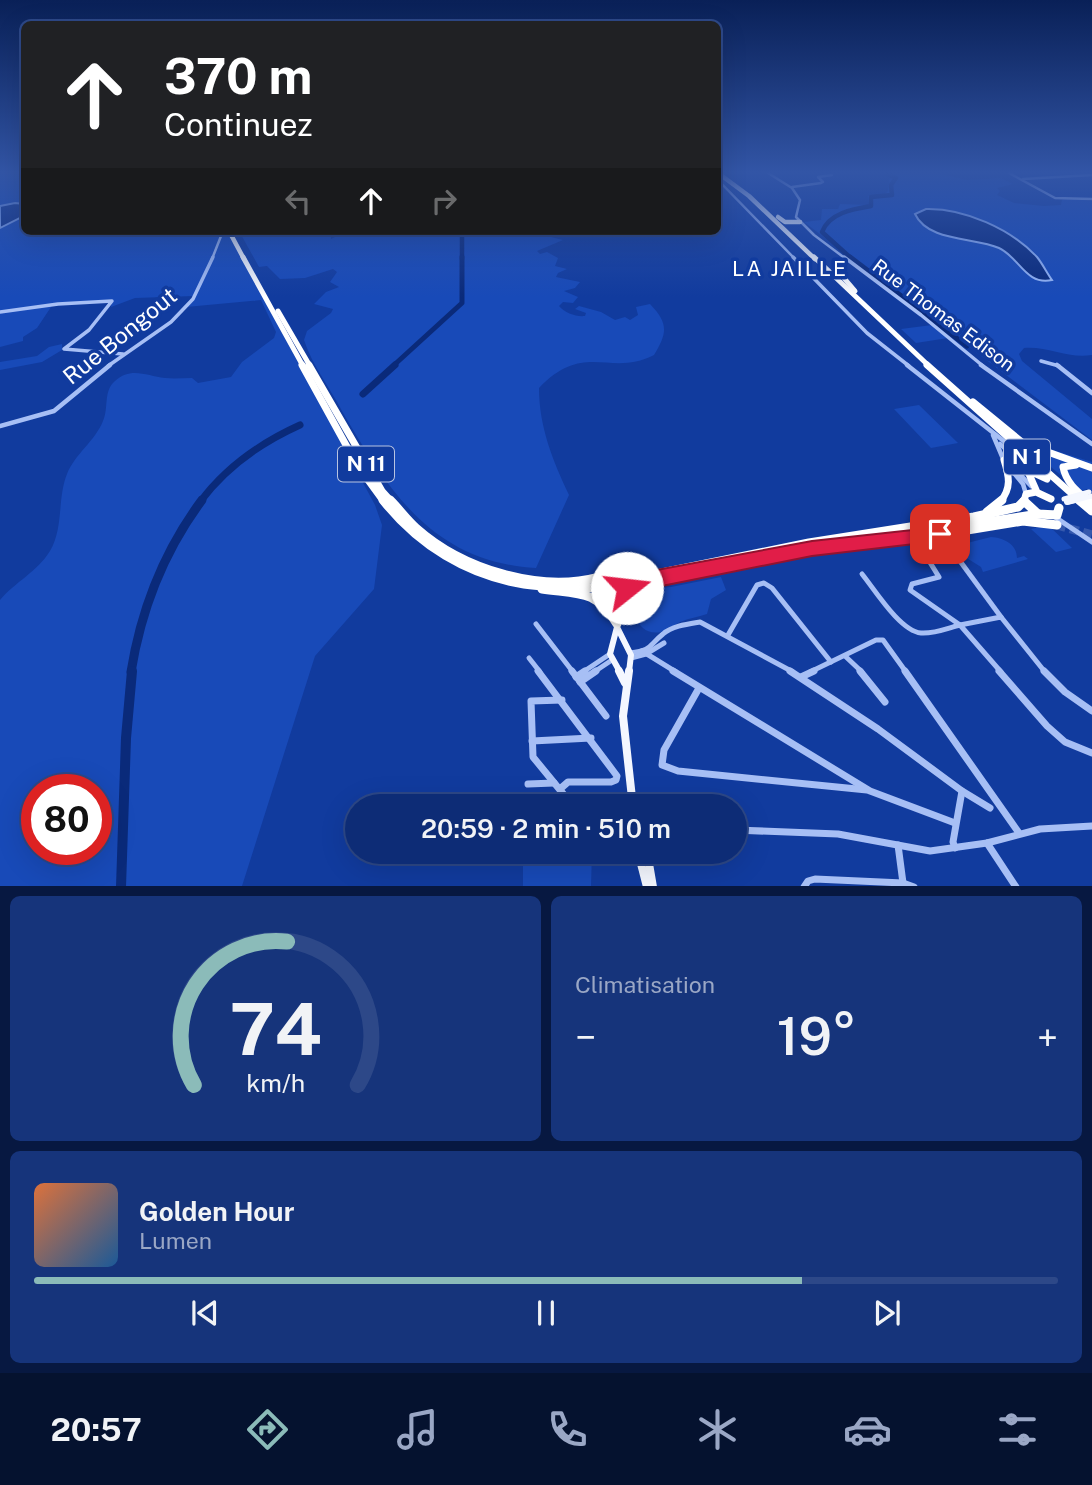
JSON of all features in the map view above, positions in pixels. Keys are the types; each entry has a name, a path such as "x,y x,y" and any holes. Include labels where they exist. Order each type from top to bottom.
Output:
{"highway":[{"name":"N 1","path":"770,214 970,402 1092,507"},
{"name":"N 1","path":"774,214 1067,498 1092,507"},
{"path":"775,214 783,221 797,222"},
{"path":"797,222 791,225 790,229 817,263"},
{"name":"N 11","path":"233,235 375,480 405,518 431,540 464,560 500,573 534,579 580,582 599,577"},
{"name":"N 11","path":"233,235 357,465 376,495 399,522 425,544 483,574 524,584 600,588"},
{"path":"804,244 825,260"},
{"path":"838,271 855,292"},
{"path":"825,272 841,283"},
{"path":"970,402 988,428"},
{"path":"970,402 1023,443 1092,468"},
{"path":"984,515 1009,492 1010,480 1005,457"},
{"path":"1092,468 1071,464 1063,470 1072,486 1092,507"},
{"path":"1051,499 1037,492 1030,473 1041,475 1067,498"},
{"path":"1037,492 1025,497 1018,507 897,531 809,543 652,575 624,575 608,570 599,577 600,588 608,594 624,591 638,583 685,573 858,542 1026,513 1051,517 1059,509"},
{"path":"1025,497 1039,514"},
{"path":"858,542 897,540 1023,521 1057,525"},
{"path":"624,575 628,582 624,591"},
{"path":"524,584 551,591 595,595 605,603 617,622"}],"main road":[{"path":"1051,499 1091,493"},
{"path":"1059,509 1067,498"},
{"path":"624,591 613,657 626,688"},
{"path":"608,594 630,656 624,732 632,794"},
{"path":"613,657 619,645 630,656"},
{"path":"613,657 630,656"},
{"path":"641,864 647,886"},
{"path":"649,864 653,886"}],"street":[{"path":"751,214 867,333 1010,448 1021,474"},
{"path":"796,214 797,222"},
{"name":"Rue Thomas Edison","path":"797,222 944,333 970,357 1092,444"},
{"name":"Rue Bongout","path":"0,426 54,411 171,321 191,302 222,235"},
{"path":"795,274 807,273"},
{"path":"0,312 112,300 89,330 64,349 124,355"},
{"path":"1041,361 1055,363 1092,393"},
{"path":"979,421 1007,449 1005,457"},
{"path":"988,428 1022,482 1025,497"},
{"path":"1005,457 1037,492"},
{"path":"1059,509 1092,540"},
{"path":"1051,517 1067,523 1092,540"},
{"path":"946,542 1035,661 1068,695 1092,711"},
{"path":"926,556 939,577 912,584 911,590 960,625 1047,726 1065,742 1092,753"},
{"path":"862,574 898,617 913,630 926,632 1001,617"},
{"path":"727,635 758,584 764,583 772,588 831,662"},
{"path":"630,656 644,653 685,624 696,622 727,635 800,677 990,808"},
{"path":"536,624 606,716"},
{"path":"800,677 876,639 885,642 1019,833"},
{"path":"644,653 870,791 955,823"},
{"path":"845,656 868,678 885,702"},
{"path":"578,680 613,657"},
{"path":"528,784 557,786 568,782 616,780 615,771 529,658"},
{"path":"699,688 664,750 662,765 678,771 870,791"},
{"path":"562,700 531,701 533,757 563,794"},
{"path":"532,741 590,738"},
{"path":"955,848 955,823 962,791"},
{"path":"747,830 838,834 930,850 987,842 1019,833 1092,826"},
{"path":"987,842 1015,886"},
{"path":"898,845 903,883"},
{"path":"805,886 808,881 815,879 903,883 911,886"}],"shaded area":[{"path":"0,214 21,214 21,218 0,228"},
{"path":"822,214 922,214 920,222 929,228 1000,248 1010,254 1033,278 1050,276 1024,245 1002,230 959,214 1092,214 1092,355 1033,348 1024,348 1019,354 1022,361 1092,419 1092,440 804,222 821,220"},
{"path":"915,214 965,214 986,222 1026,247 1037,257 1052,280 1043,281 1029,275 999,248 941,234 921,223"},
{"path":"21,218 21,235 229,235 375,505 382,525 374,589 315,656 242,886 0,886 0,600 39,565 50,551 57,532 67,474 99,428 105,416 109,390 115,381 121,376 133,373 165,378 192,378 198,383 231,377 242,362 274,338 276,332 261,300 186,307 194,296 135,298 111,307 112,301 53,304 37,328 23,337 23,341 0,347 0,228"},
{"path":"241,235 331,235 331,239 339,235 548,235 563,240 537,251 540,254 547,252 558,258 555,266 567,269 556,277 580,282 575,288 564,291 578,297 573,303 563,302 559,306 564,311 585,316 586,313 575,309 579,306 601,312 615,320 625,317 630,320 638,315 636,307 650,304 663,322 664,334 654,355 624,363 597,362 570,366 555,374 539,388 541,416 548,443 569,495 536,568 500,563 469,552 442,537 418,518 378,469 316,367 304,340 307,331 333,309 314,304 326,292 339,287 330,282 337,272 333,269 305,278 280,279 267,266 259,267"},
{"path":"932,325 948,338 916,343 901,329"},
{"path":"62,344 62,350 42,362 0,370 0,362 37,356 49,347"},
{"path":"919,405 958,443 931,448 894,409"},
{"path":"1017,439 1092,462 1092,493 1087,489 1080,491"},
{"path":"1048,525 1072,548 1056,552 1031,529"},
{"path":"991,537 1009,543 1015,549 1017,558 1024,556 1028,559 983,572 981,567 965,557 962,547 967,543"},
{"path":"721,577 726,590 711,599 707,614 683,621 661,632 646,630 636,619 633,590 671,587"},
{"path":"523,864 592,864 591,886 523,886"}],"waterway":[{"path":"840,214 830,220 822,232 852,259"},
{"path":"393,366 462,303 462,235"},
{"path":"850,257 967,346"},
{"path":"363,394 395,365"},
{"path":"200,502 210,489 245,457 300,425"},
{"path":"131,672 141,626 165,560 202,500"},
{"path":"121,886 126,738 132,671"}],"tunnel":[{"path":"1057,525 1092,535"}],"district":[{"name":"LA JAILLE","path":"790,269"}],"route":[{"path":"627,588 646,581 812,549 940,534"}]}
